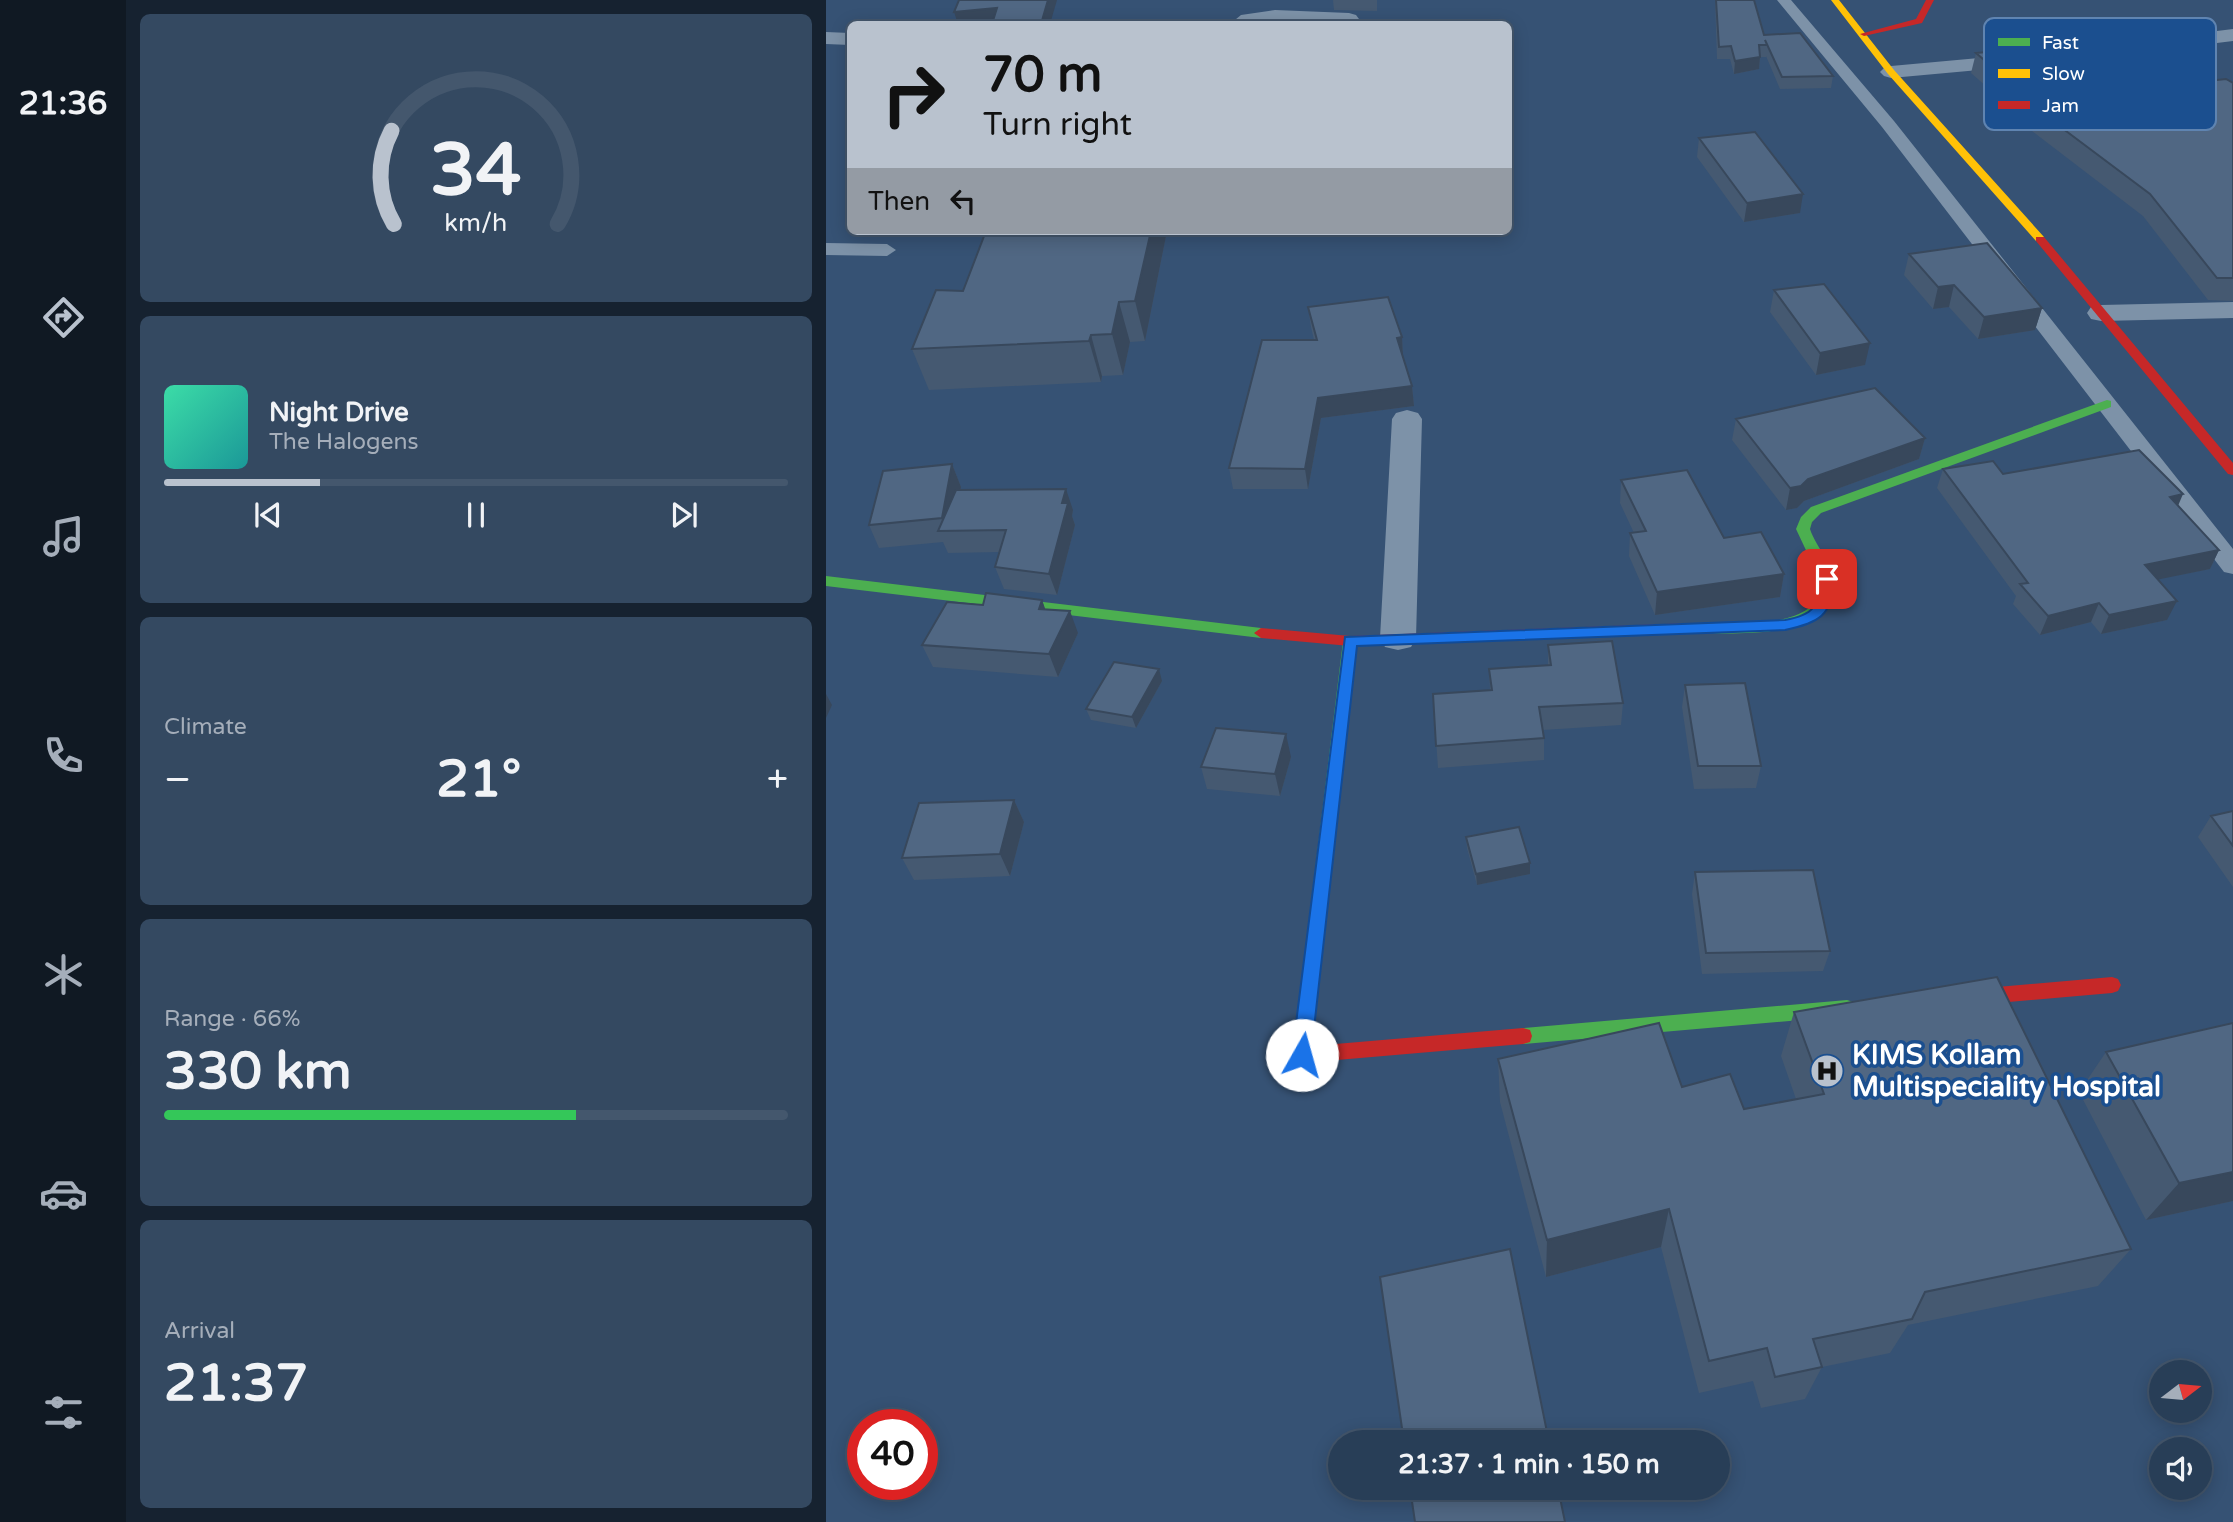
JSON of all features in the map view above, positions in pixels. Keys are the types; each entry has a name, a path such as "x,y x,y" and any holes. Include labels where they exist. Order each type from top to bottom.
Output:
{"main road":[{"path":"1835,0 1891,72 2101,313 2233,471"},
{"path":"1864,34 1919,21 1930,0"},
{"path":"826,580 1199,627 1350,641 1785,625 1807,621 1818,612 1827,597 1827,579 1803,532 1805,520 1816,510 2107,404"},
{"path":"1350,641 1302,1055 1865,1007"},
{"path":"1933,1001 2112,985"}],"street":[{"path":"1244,21 1266,16 1349,19"},
{"path":"826,38 847,39"},
{"path":"1891,72 1984,64"},
{"path":"2101,313 2233,310"},
{"path":"1398,638 1407,419"}],"lane":[{"path":"1784,0 1888,124 2233,566"},
{"path":"826,249 887,250"}],"building":[{"path":"959,0 1048,0 1042,21 993,21 997,8 954,12"},
{"path":"1716,0 1754,0 1764,35 1800,33 1833,76 1782,77 1765,40 1767,45 1759,45 1760,57 1735,61 1731,46 1719,47"},
{"path":"2226,79 2233,83 2233,278 2217,278 2150,194 2065,130 2216,130 2216,80"},
{"path":"1755,132 1803,194 1747,203 1699,138"},
{"path":"984,235 1150,235 1135,301 1119,302 1112,334 1091,335 1089,341 912,349 936,290 963,291"},
{"path":"1987,243 2042,308 1984,317 1954,285 1938,287 1909,254"},
{"path":"1824,284 1870,343 1820,353 1774,290"},
{"path":"1388,297 1402,337 1397,338 1412,386 1318,398 1305,469 1229,468 1262,340 1317,340 1308,307"},
{"path":"1875,388 1925,438 1808,479 1801,486 1790,488 1736,419"},
{"path":"2139,450 2183,494 2170,497 2219,550 2145,565 2177,601 2109,615 2099,603 2048,616 2020,584 2028,583 1943,469 1993,461 2003,474"},
{"path":"952,464 942,518 869,525 883,471"},
{"path":"1687,470 1724,538 1761,532 1784,574 1657,592 1630,533 1646,531 1621,480"},
{"path":"1066,489 1062,503 1068,503 1049,574 995,567 1006,530 938,531 956,490"},
{"path":"986,593 1042,600 1039,609 1070,611 1049,654 922,645 947,602 983,605"},
{"path":"1612,641 1623,703 1539,707 1544,738 1436,746 1433,694 1492,690 1489,669 1551,665 1548,645"},
{"path":"1114,662 1159,669 1132,717 1086,709"},
{"path":"1745,683 1761,766 1698,766 1685,685"},
{"path":"1216,728 1286,734 1275,774 1201,767"},
{"path":"1014,800 1000,854 902,858 919,803"},
{"path":"2233,811 2233,846 2211,816"},
{"path":"1519,827 1530,863 1476,874 1466,837"},
{"path":"1813,870 1830,951 1706,953 1695,872"},
{"path":"1997,977 2131,1249 1925,1292 1912,1319 1813,1339 1822,1367 1775,1377 1767,1348 1709,1361 1669,1209 1547,1240 1498,1059 1659,1023 1682,1087 1730,1074 1744,1109 1824,1094 1794,1012"},
{"path":"2233,1023 2233,1172 2179,1183 2106,1052"},
{"path":"1510,1249 1547,1430 1402,1430 1380,1277"},
{"path":"1412,1500 1560,1500 1565,1522 1415,1522"}],"traffic: fast":[{"path":"1691,628 1771,626 1811,615 1824,604 1828,588 1824,572 1803,529 1806,520 1816,510 2107,404"},
{"path":"826,581 1261,633"},
{"path":"1307,1009 1350,641"},
{"path":"1523,1036 1847,1008"}],"traffic: slow":[{"path":"1835,0 1891,72 2040,239"}],"traffic: jam":[{"path":"1864,34 1919,21 1930,0"},
{"path":"2040,239 2233,471"},
{"path":"1261,633 1350,641 1691,628"},
{"path":"1952,999 2112,985"},
{"path":"1307,1009 1302,1055 1523,1036"}],"place":[{"name":"KIMS Kollam Multispeciality Hospital","path":"1827,1071"}],"route":[{"path":"1302,1055 1350,641 1785,625 1807,621 1818,612 1827,597 1827,579"}]}
